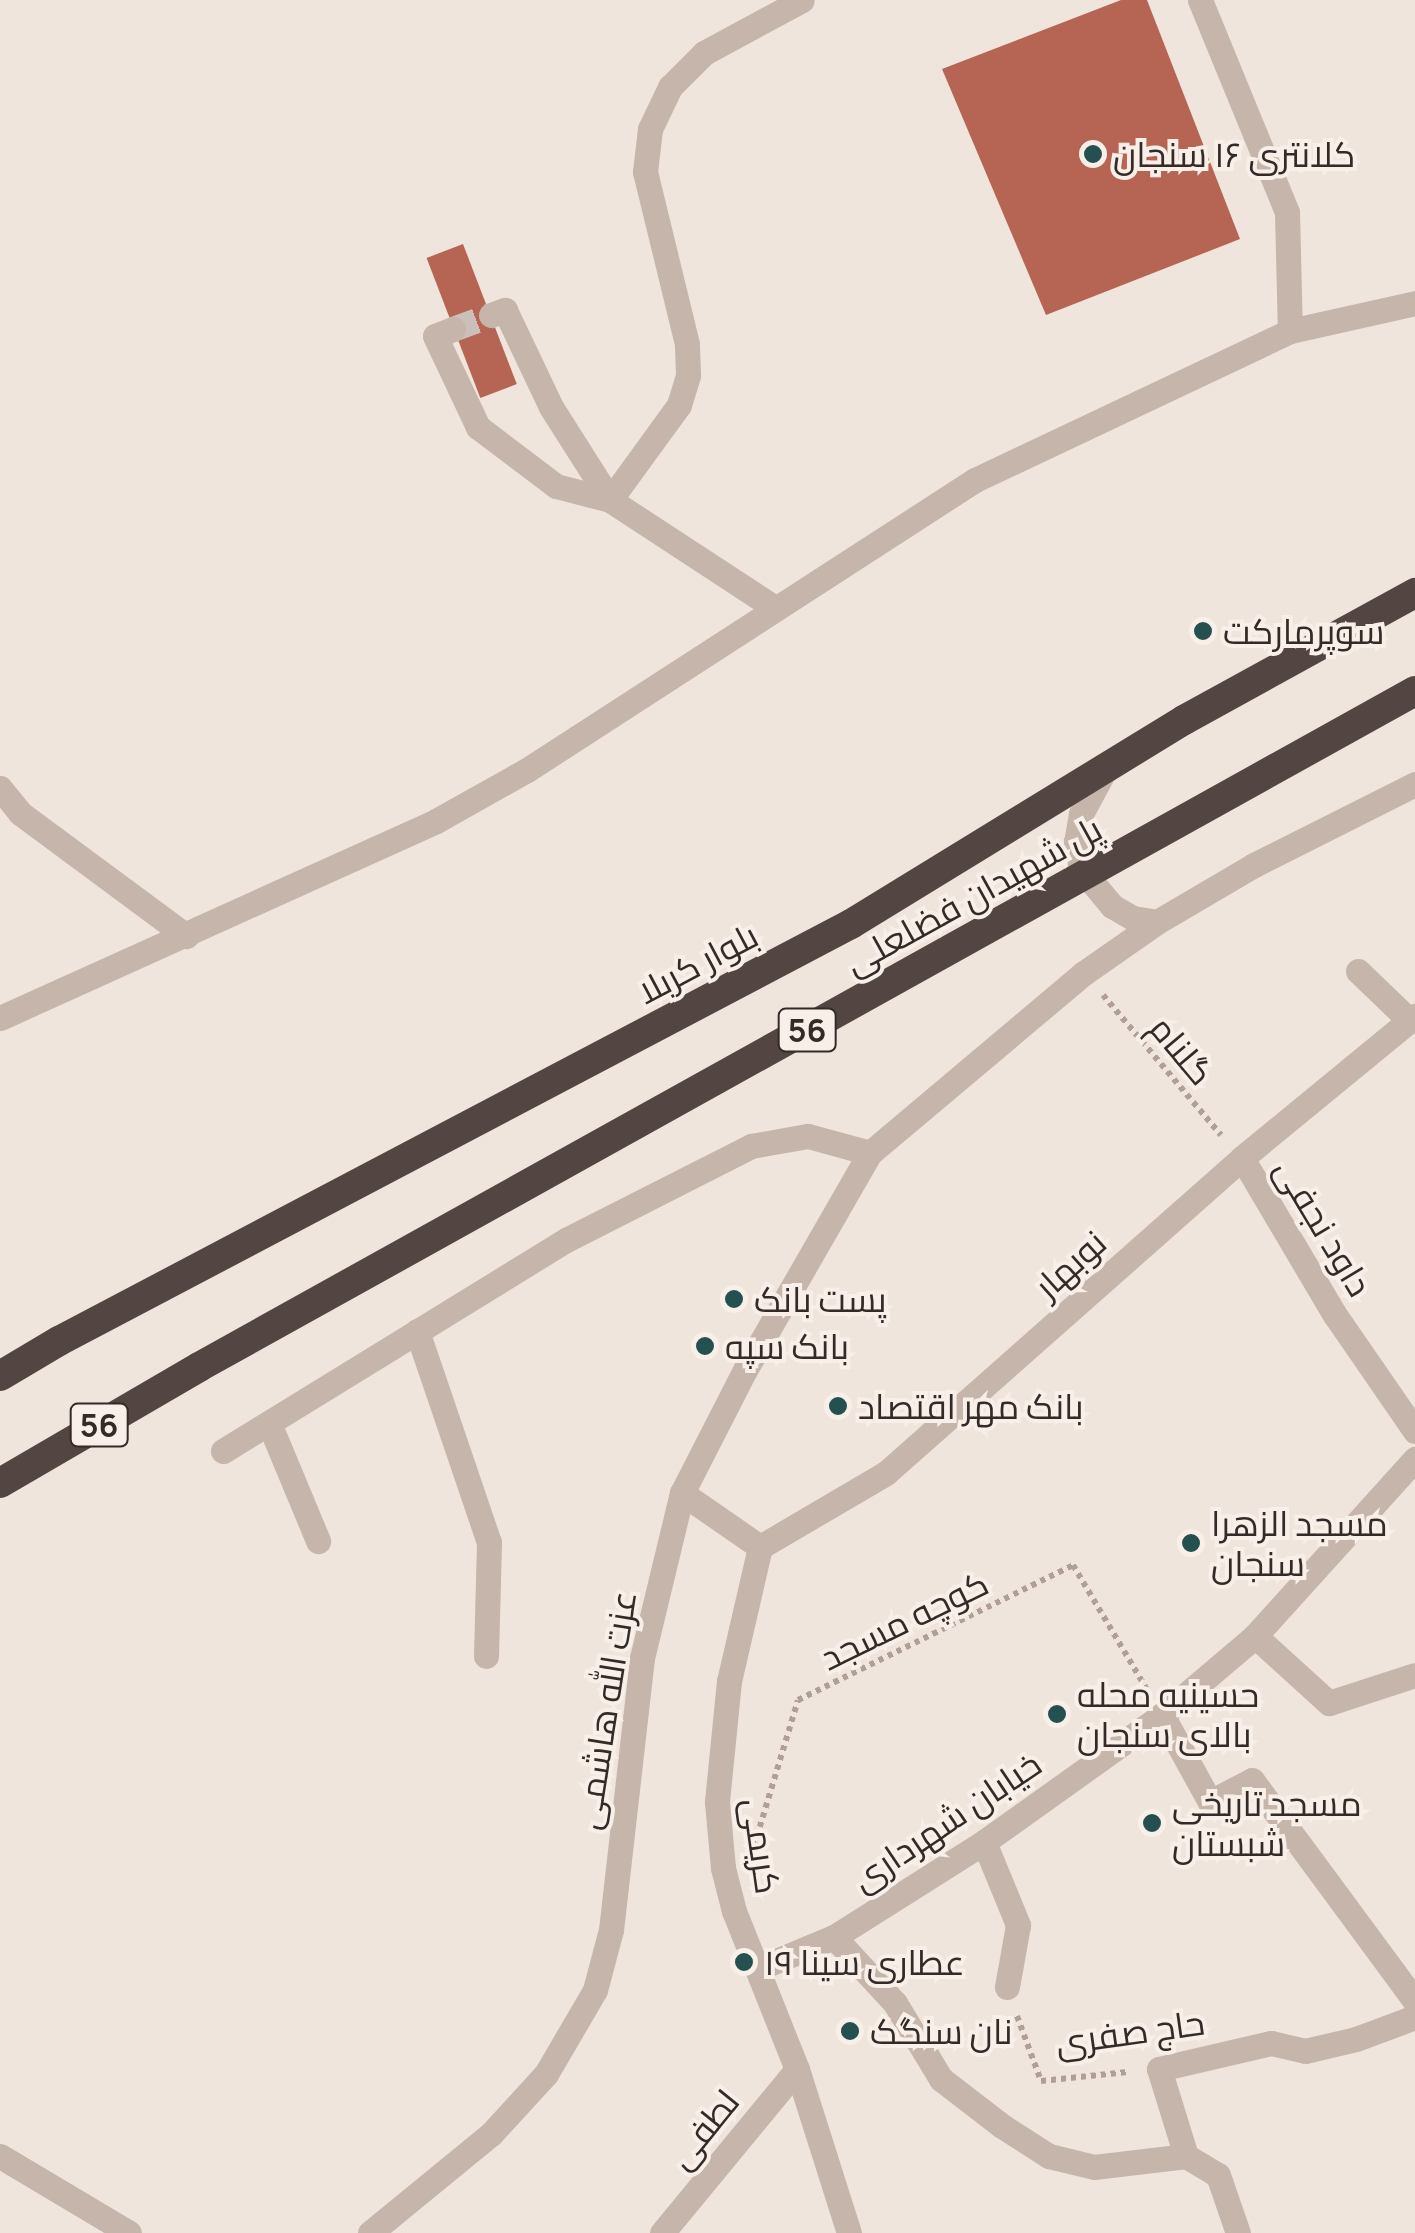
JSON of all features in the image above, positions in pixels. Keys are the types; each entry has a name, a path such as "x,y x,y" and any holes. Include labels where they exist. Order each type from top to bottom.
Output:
{"highway":[{"name":"بلوار کربلا","path":"0,1376 59,1341 852,924 1290,658 1415,593"},
{"name":"پل شهیدان فضلعلی","path":"0,1482 199,1367 1415,692"}],"street":[{"path":"610,500 679,405 688,375 687,344 645,172 650,129 670,87 704,52 802,0"},
{"path":"1200,0 1287,212 1290,331"},
{"path":"0,1018 436,821 496,788 975,480 1290,331 1415,303"},
{"path":"491,315 506,310 551,407 610,500"},
{"path":"453,329 435,336 478,427 556,486 610,500 776,608"},
{"path":"1103,773 1080,814 1076,841 1082,869 1112,906 1133,918 1156,922"},
{"name":"عزت الله هاشمی","path":"377,2230 491,2134 535,2086 573,2034 595,1990 611,1930 642,1658 682,1493 744,1370 870,1153 1084,973 1156,922 1254,865 1415,784"},
{"path":"0,788 20,813 186,936"},
{"path":"1358,971 1412,1019"},
{"name":"نوبهار","path":"760,1547 886,1473 1242,1158 1412,1019"},
{"path":"223,1451 566,1240 751,1146 808,1136 870,1153"},
{"name":"داود نجفی","path":"1242,1158 1335,1315 1415,1431"},
{"path":"417,1331 489,1542 486,1656"},
{"path":"269,1423 318,1541"},
{"name":"خیابان شهرداری","path":"757,1969 834,1937 984,1842 1162,1715 1256,1636 1415,1458"},
{"path":"682,1493 760,1547"},
{"name":"کریمی","path":"760,1547 729,1682 717,1802 724,1868 757,1969 797,2070 849,2233"},
{"path":"1256,1636 1329,1702 1415,1675"},
{"path":"1162,1715 1210,1802 1252,1780 1415,2001"},
{"path":"984,1842 1018,1925 1007,1987"},
{"path":"834,1937 895,2003 941,2079 1049,2156 1094,2167 1186,2156 1218,2175 1238,2233"},
{"name":"حاج صفری","path":"1160,2069 1271,2043 1305,2051 1356,2040 1415,2017"},
{"path":"1160,2069 1186,2156"},
{"name":"لطفی","path":"662,2233 797,2070"},
{"path":"0,2156 129,2233"}],"path":[{"name":"گلنام","path":"1084,973 1242,1158"},
{"name":"کوچه مسجد","path":"750,1858 798,1700 1074,1565 1162,1715"},
{"name":"حاج صفری","path":"1007,1987 1040,2081 1160,2069"}],"building":[{"name":"کلانتری ۱۶ سنجان","path":"1121,0 1147,0 1240,239 1046,315 942,69"},
{"path":"463,244 517,384 480,398 427,258"}],"tunnel":[{"path":"453,329 491,315"}],"place":[{"name":"کلانتری ۱۶ سنجان","path":"1093,154"},
{"name":"سوپرمارکت","path":"1203,631"},
{"name":"پست بانک","path":"734,1299"},
{"name":"بانک سپه","path":"705,1346"},
{"name":"بانک مهر اقتصاد","path":"838,1406"},
{"name":"مسجد الزهرا سنجان","path":"1191,1543"},
{"name":"حسینیه محله بالای سنجان","path":"1057,1714"},
{"name":"مسجد تاریخی شبستان","path":"1152,1823"},
{"name":"عطاری سینا ۱۹","path":"744,1962"},
{"name":"نان سنگک","path":"850,2031"}]}
